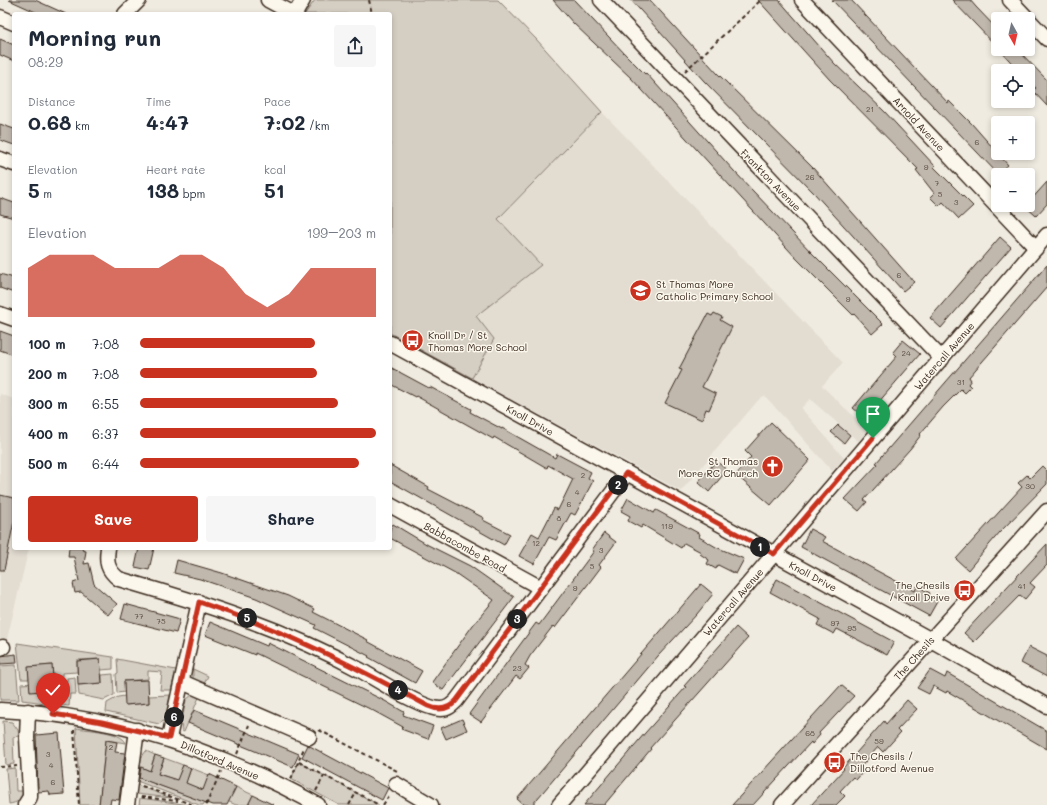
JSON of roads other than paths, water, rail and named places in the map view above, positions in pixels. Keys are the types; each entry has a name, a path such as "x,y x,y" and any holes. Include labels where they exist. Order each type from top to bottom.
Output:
{"street":[{"path":"127,12 139,0"},
{"path":"268,0 290,12"},
{"path":"295,12 303,0"},
{"name":"Frankton Avenue","path":"601,0 942,359"},
{"name":"Arnold Avenue","path":"802,0 1036,248"},
{"path":"1010,0 1021,12"},
{"path":"0,17 12,22"},
{"path":"1035,27 1047,40"},
{"path":"0,159 12,163"},
{"name":"Watercall Avenue","path":"559,805 1047,236"},
{"path":"0,314 12,317"},
{"name":"Knoll Drive","path":"392,344 931,640 1047,706"},
{"path":"108,550 107,565 110,572 119,579 199,602 289,635 428,706 440,710 448,708 456,701 626,473"},
{"name":"Babbacombe Road","path":"392,506 541,588"},
{"name":"The Chesils","path":"782,805 1047,511"},
{"path":"169,738 199,602"},
{"path":"182,682 309,737"},
{"name":"Dillotford Avenue","path":"0,710 28,711 73,717 169,738 229,762 314,803"},
{"path":"25,805 30,797 27,738 28,711"},
{"path":"128,800 137,730"},
{"path":"396,784 431,805"}],"place":[{"name":"St Thomas More Catholic Primary School","path":"641,290"},
{"name":"Knoll Dr / St Thomas More School","path":"413,341"},
{"name":"St Thomas More RC Church","path":"773,467"},
{"name":"The Chesils / Knoll Drive","path":"965,591"},
{"name":"The Chesils / Dillotford Avenue","path":"834,762"}]}
